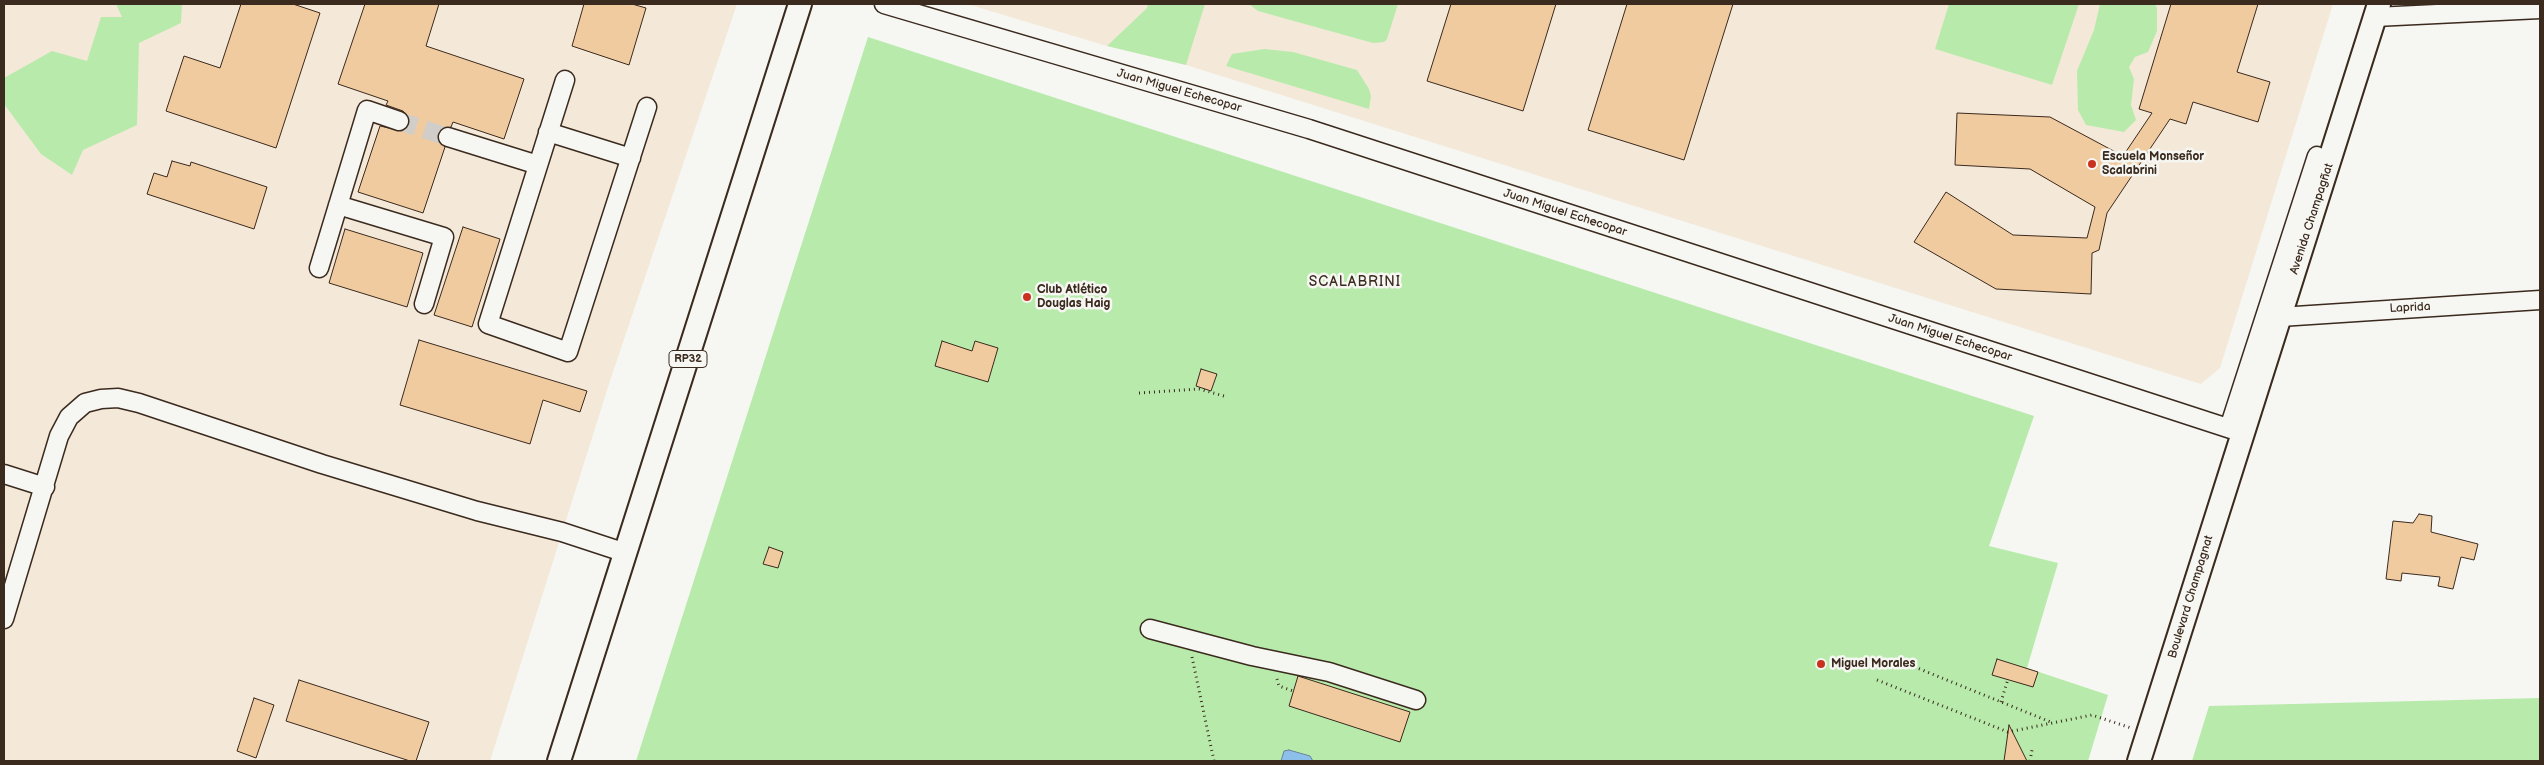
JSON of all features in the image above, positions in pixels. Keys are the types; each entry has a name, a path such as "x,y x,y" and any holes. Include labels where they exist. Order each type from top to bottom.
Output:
{"main road":[{"name":"RP32","path":"559,761 800,4"},
{"name":"Avenida Champagñat","path":"2236,430 2280,317 2377,10"},
{"name":"Boulevard Champagnat","path":"2139,761 2236,430"}],"street":[{"name":"Juan Miguel Echecopar","path":"884,4 1309,129 2236,430"},
{"path":"2377,10 2540,10"},
{"path":"564,80 488,324 568,352 647,107"},
{"path":"319,268 367,110 399,121"},
{"path":"548,132 631,158"},
{"path":"448,137 538,165"},
{"path":"2236,430 2317,156"},
{"path":"338,205 444,237 424,304"},
{"name":"Laprida","path":"2280,317 2540,300"},
{"path":"4,619 58,436 69,417 85,403 101,399 118,398 148,406 322,464 477,511 562,532 626,553"},
{"path":"4,474 44,487"},
{"path":"1150,629 1188,640 1329,672 1416,700"}],"path":[{"path":"1139,393 1199,389 1224,396"},
{"path":"1188,640 1214,761"},
{"path":"1905,663 2054,723"},
{"path":"1877,680 2008,732 2092,716 2148,734"},
{"path":"2001,702 2008,680"},
{"path":"2030,761 2032,750"}],"shaded area":[{"path":"4,4 737,4 609,384 490,761 4,761"},
{"path":"967,4 2333,4 2220,368 2201,384 1186,65 1107,46"}],"green space":[{"path":"116,4 182,4 181,23 139,43 137,125 83,150 72,175 41,154 4,104 4,78 52,51 87,61 101,17 122,17"},
{"path":"1148,4 1205,4 1186,65 1107,46 1147,8"},
{"path":"1249,4 1398,4 1387,39 1384,42 1373,43 1258,11"},
{"path":"1949,4 2079,4 2052,85 1935,49"},
{"path":"2100,4 2155,4 2157,8 2157,31 2148,52 2135,57 2129,67 2134,79 2131,105 2136,120 2124,132 2086,125 2078,110 2077,71 2094,30"},
{"name":"Club Atlético Douglas Haig","path":"868,37 2034,416 1989,546 2058,563 2027,668 2108,695 2088,761 636,761"},
{"path":"1264,49 1293,52 1357,70 1369,89 1371,96 1369,109 1226,66 1232,54"},
{"path":"2540,698 2540,761 2192,761 2209,706"}],"water":[{"path":"1289,750 1310,756 1313,761 1281,761 1284,751"}],"building":[{"path":"241,4 293,4 320,13 276,148 166,111 184,56 220,68"},
{"path":"365,4 439,4 426,46 524,79 504,139 453,122 451,127 440,130 438,140 445,147 423,213 358,192 380,126 402,131 406,129 409,119 403,111 386,105 388,101 338,84"},
{"path":"584,4 632,4 646,8 629,65 572,46"},
{"path":"1451,4 1556,4 1523,111 1427,81"},
{"path":"1627,4 1733,4 1684,160 1588,130"},
{"path":"2171,4 2258,4 2237,72 2270,82 2258,122 2193,102 2186,124 2170,119 2107,213 2099,250 2092,253 2091,294 1996,289 1914,242 1946,192 2013,235 2087,238 2095,207 2030,169 1955,165 1957,113 2050,117 2123,156 2152,113 2139,109"},
{"path":"172,161 190,166 191,162 267,187 254,229 147,194 154,173 167,177"},
{"path":"463,227 500,239 472,327 434,315"},
{"path":"345,229 423,253 407,307 329,283"},
{"path":"419,340 587,391 580,412 543,400 530,444 400,405"},
{"path":"942,341 972,351 975,341 998,348 988,382 935,366"},
{"path":"1201,369 1217,374 1211,391 1196,386"},
{"path":"2419,514 2432,516 2431,532 2478,544 2474,560 2461,557 2453,589 2438,586 2440,577 2402,573 2401,581 2386,579 2393,521 2413,523"},
{"path":"769,547 783,552 778,568 763,564"},
{"path":"1997,659 2038,672 2033,687 1992,675"},
{"path":"1298,676 1410,712 1400,742 1289,706"},
{"path":"299,680 429,722 416,761 410,761 286,721"},
{"path":"254,698 274,705 256,758 237,751"},
{"path":"2009,725 2027,761 2004,761"}],"tunnel":[{"path":"399,121 448,137"}],"place":[{"name":"Escuela Monseñor Scalabrini","path":"2092,164"},
{"name":"Club Atlético Douglas Haig","path":"1027,297"},
{"name":"Miguel Morales","path":"1821,664"}],"district":[{"name":"SCALABRINI","path":"1355,282"}]}
